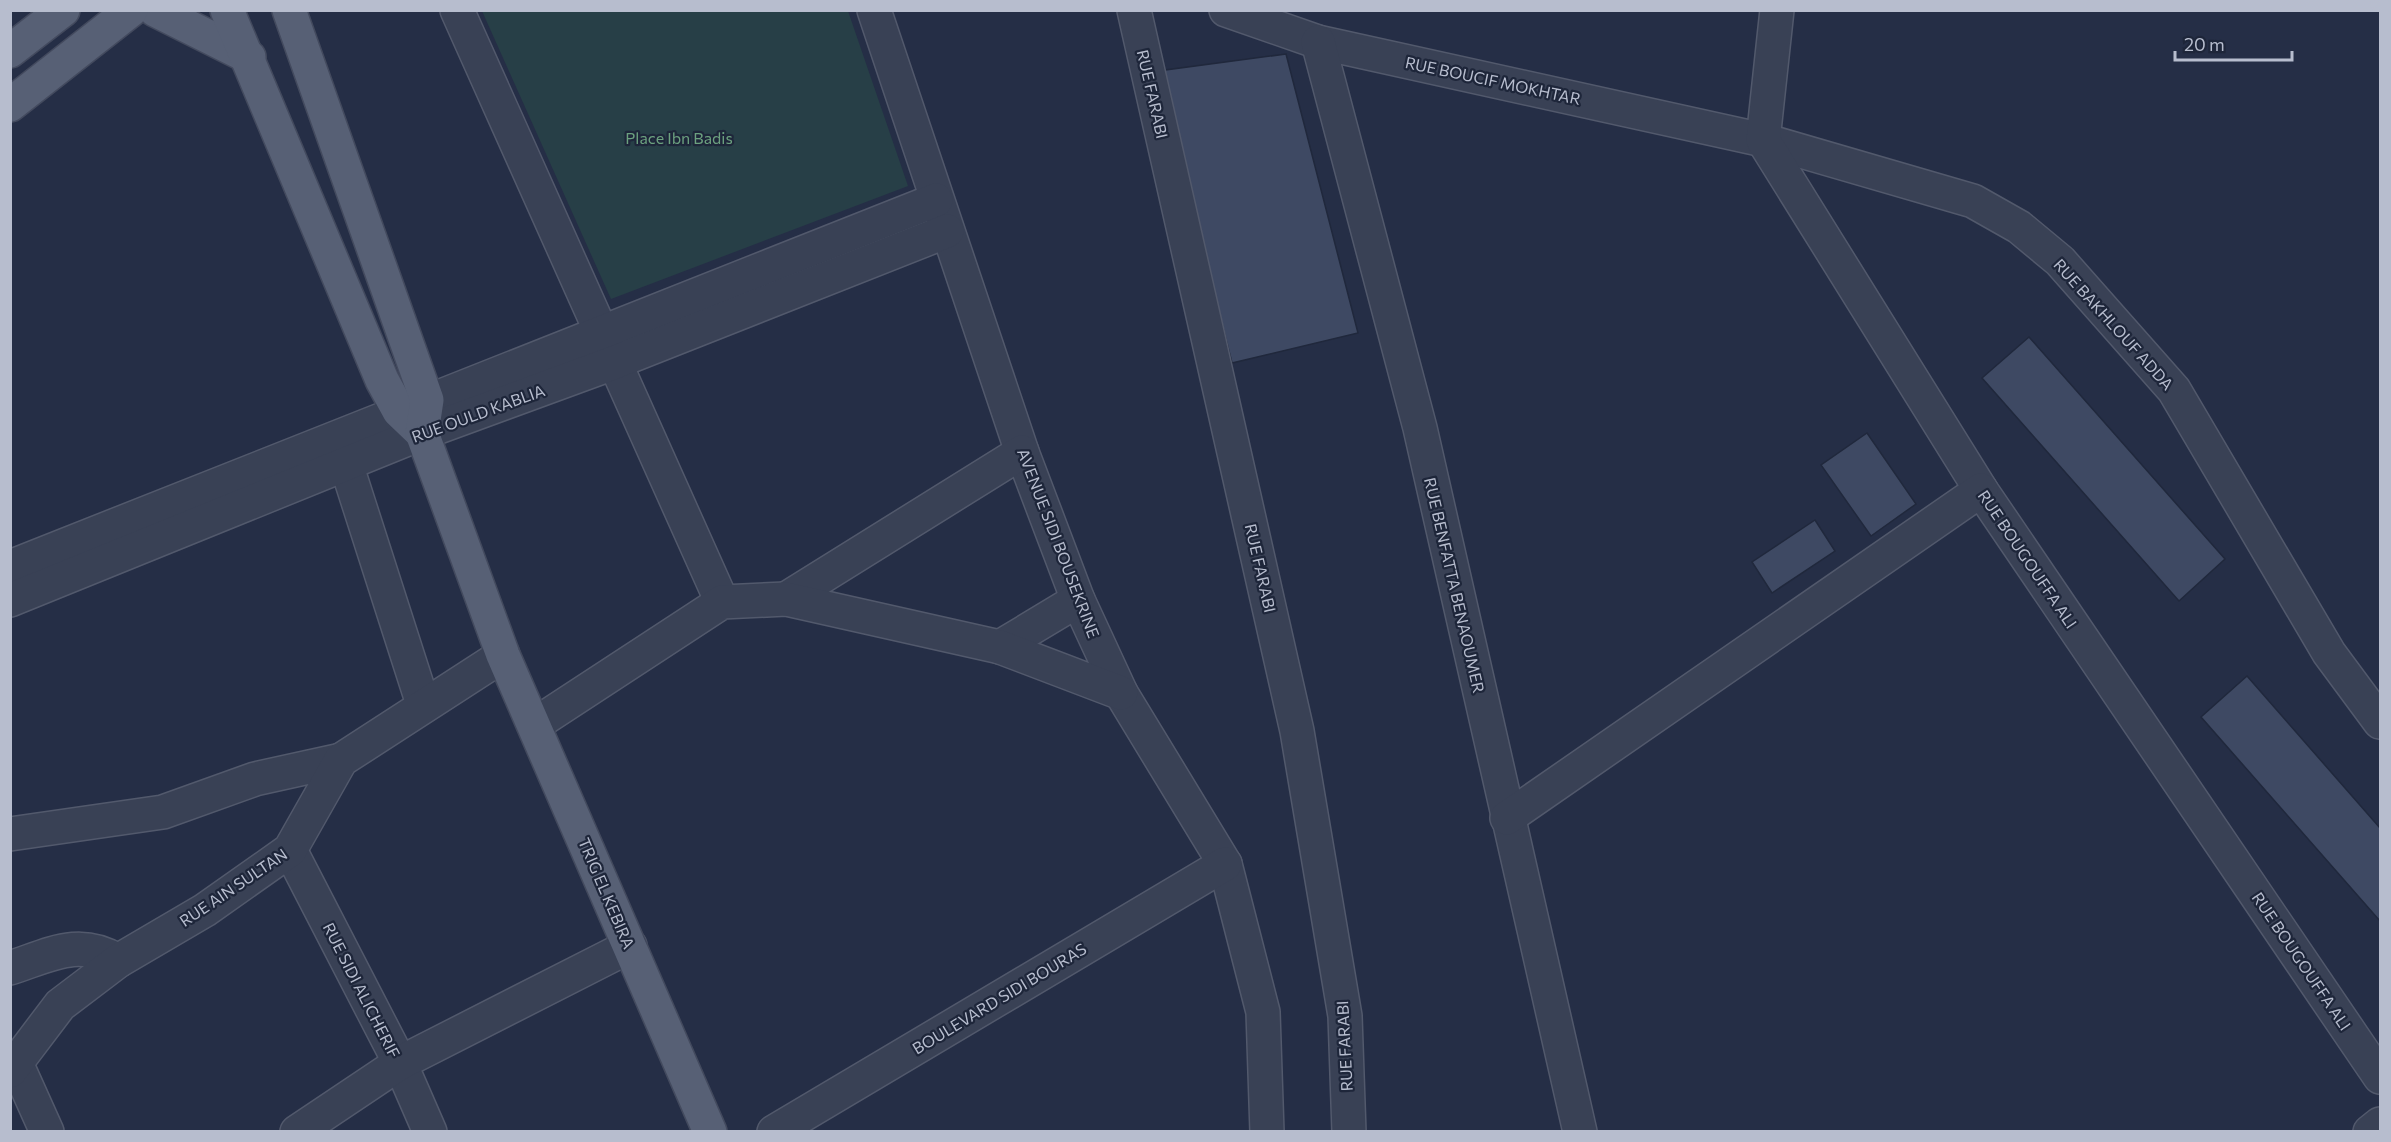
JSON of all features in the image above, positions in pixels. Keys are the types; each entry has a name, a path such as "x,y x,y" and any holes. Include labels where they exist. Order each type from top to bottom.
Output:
{"main road":[{"path":"10,51 63,10"},
{"path":"10,105 131,10"},
{"path":"156,10 249,57"},
{"path":"227,10 249,57 382,380 413,406"},
{"path":"289,10 423,433"},
{"name":"TRIG EL KEBIRA","path":"423,433 503,655 710,1131"}],"street":[{"path":"457,10 606,349 722,602"},
{"name":"AVENUE SIDI BOUSEKRINE","path":"874,10 1022,452 1078,600 1121,693 1225,864 1263,1012 1268,1131"},
{"name":"RUE FARABI","path":"1134,10 1297,731 1345,1017 1348,1131"},
{"name":"RUE BOUCIF MOKHTAR","path":"1226,10 1318,42 1763,140"},
{"path":"1763,140 1777,10"},
{"name":"RUE BENFATTA BENAOUMER","path":"1318,42 1420,428 1580,1131"},
{"name":"RUE BOUGOUFFA ALI","path":"1763,140 1981,490 2380,1077"},
{"name":"RUE BAKHLOUF ADDA","path":"1763,140 1973,201 2019,226 2060,261 2174,390 2329,653 2380,722"},
{"name":"RUE OULD KABLIA","path":"10,600 423,433 936,200"},
{"name":"RUE OULD KABLIA","path":"10,567 413,406 606,349 947,231"},
{"path":"786,599 1022,452"},
{"path":"346,464 423,704"},
{"path":"1507,818 1981,490"},
{"path":"534,725 722,602 786,599 1000,647 1121,693"},
{"path":"1000,647 1078,600"},
{"name":"RUE AIN SULTAN","path":"13,1067 60,1005 118,961 205,910 290,850 341,760 423,704 503,655"},
{"path":"10,834 163,812 255,779 341,760"},
{"name":"RUE SIDI ALICHERIF","path":"290,850 400,1063 430,1131"},
{"name":"BOULEVARD SIDI BOURAS","path":"774,1131 1225,864"},
{"path":"297,1131 400,1063 630,946"},
{"path":"10,968 70,948 95,950 118,961"},
{"path":"13,1067 47,1131"},
{"path":"2370,1131 2380,1124"}],"green space":[{"name":"Place Ibn Badis","path":"482,11 848,11 908,186 611,299"}],"building":[{"path":"1286,54 1358,333 1232,363 1158,71"},
{"path":"2029,337 2225,559 2179,601 1982,378"},
{"path":"1867,433 1916,504 1871,536 1821,465"},
{"path":"1815,520 1835,551 1772,593 1752,562"},
{"path":"2247,676 2380,828 2380,921 2201,717"}]}
